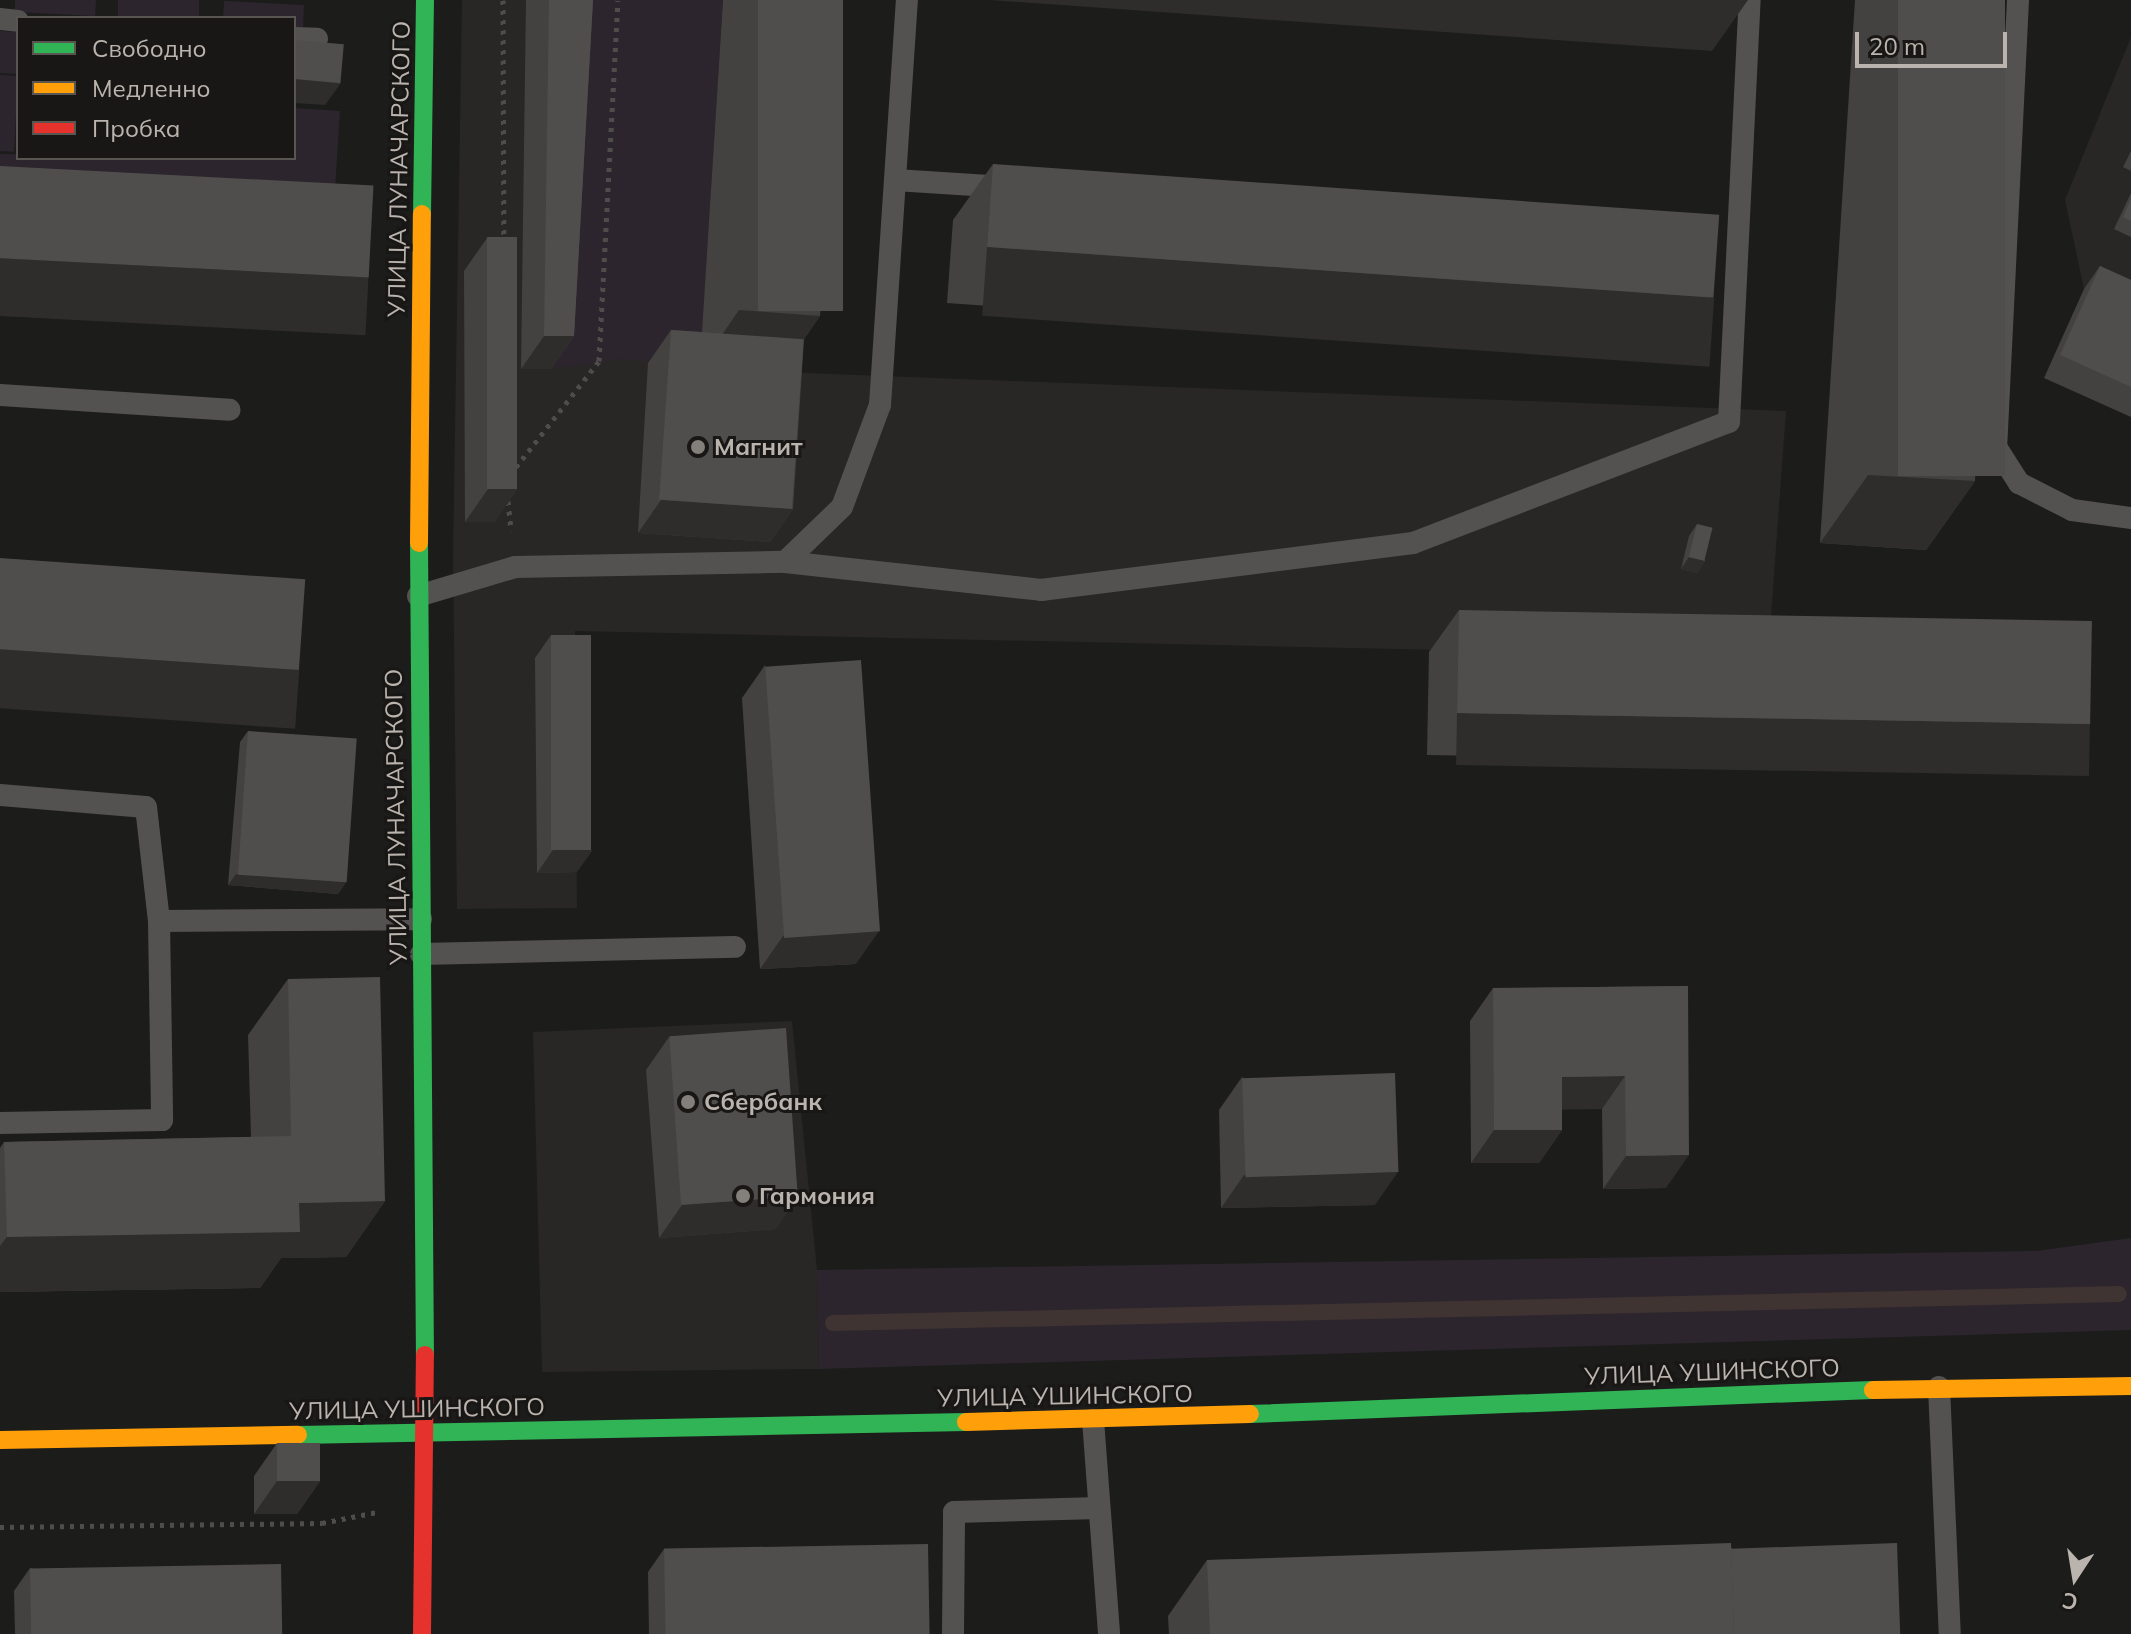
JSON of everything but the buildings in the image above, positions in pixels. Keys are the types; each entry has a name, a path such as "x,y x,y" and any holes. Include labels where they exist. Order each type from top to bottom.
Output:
{"street":[{"name":"УЛИЦА ЛУНАЧАРСКОГО","path":"422,1634 426,1433 418,596 425,0"},
{"name":"УЛИЦА УШИНСКОГО","path":"0,1440 1093,1420 1939,1387 2131,1386"}],"lane":[{"path":"785,562 842,507 880,405 907,0"},
{"path":"418,596 515,567 785,562 1041,590 1413,543 1729,422 1750,0"},
{"path":"2018,0 1996,447 2019,483 2072,510 2131,518"},
{"path":"296,38 317,39"},
{"path":"895,180 1022,188"},
{"path":"0,395 230,410"},
{"path":"0,795 146,807 159,921 162,1120 0,1123"},
{"path":"159,921 421,919"},
{"path":"421,954 735,947"},
{"path":"1939,1387 1950,1634"},
{"path":"1093,1420 1109,1634"},
{"path":"953,1634 954,1512 1099,1508"}],"path":[{"path":"503,0 504,251"},
{"path":"505,480 599,361 618,0"},
{"path":"507,495 515,567"},
{"path":"0,1527 322,1523 425,1502"}],"shaded area":[{"path":"15,0 96,0 95,16 15,12"},
{"path":"118,0 199,0 199,16 118,16"},
{"path":"462,0 641,0 781,372 1786,411 1768,657 575,631 577,908 457,909 453,555"},
{"path":"572,0 723,0 700,367 623,359 551,369"},
{"path":"224,1 304,5 303,29 296,29 296,16 223,16"},
{"path":"0,31 16,32 16,74 0,73"},
{"path":"2131,37 2131,310 2084,289 2065,200"},
{"path":"0,75 16,76 14,152 0,151"},
{"path":"296,108 340,111 332,237 0,216 0,154 16,154 16,160 296,160"},
{"path":"792,1021 817,1270 819,1369 542,1372 533,1032"},
{"path":"2131,1238 2131,1330 819,1369 817,1270 2036,1251"}],"waterway":[{"path":"833,1323 2119,1294"}],"traffic: fast":[{"path":"422,214 425,0"},
{"path":"419,543 425,1355"},
{"path":"1250,1414 1873,1390"},
{"path":"298,1435 966,1422"}],"traffic: slow":[{"path":"419,543 422,214"},
{"path":"1873,1390 2131,1386"},
{"path":"966,1422 1250,1414"},
{"path":"0,1440 298,1435"}],"traffic: jam":[{"path":"422,1634 425,1355"}],"place":[{"name":"Магнит","path":"698,447"},
{"name":"Сбербанк","path":"688,1102"},
{"name":"Гармония","path":"743,1196"}]}
